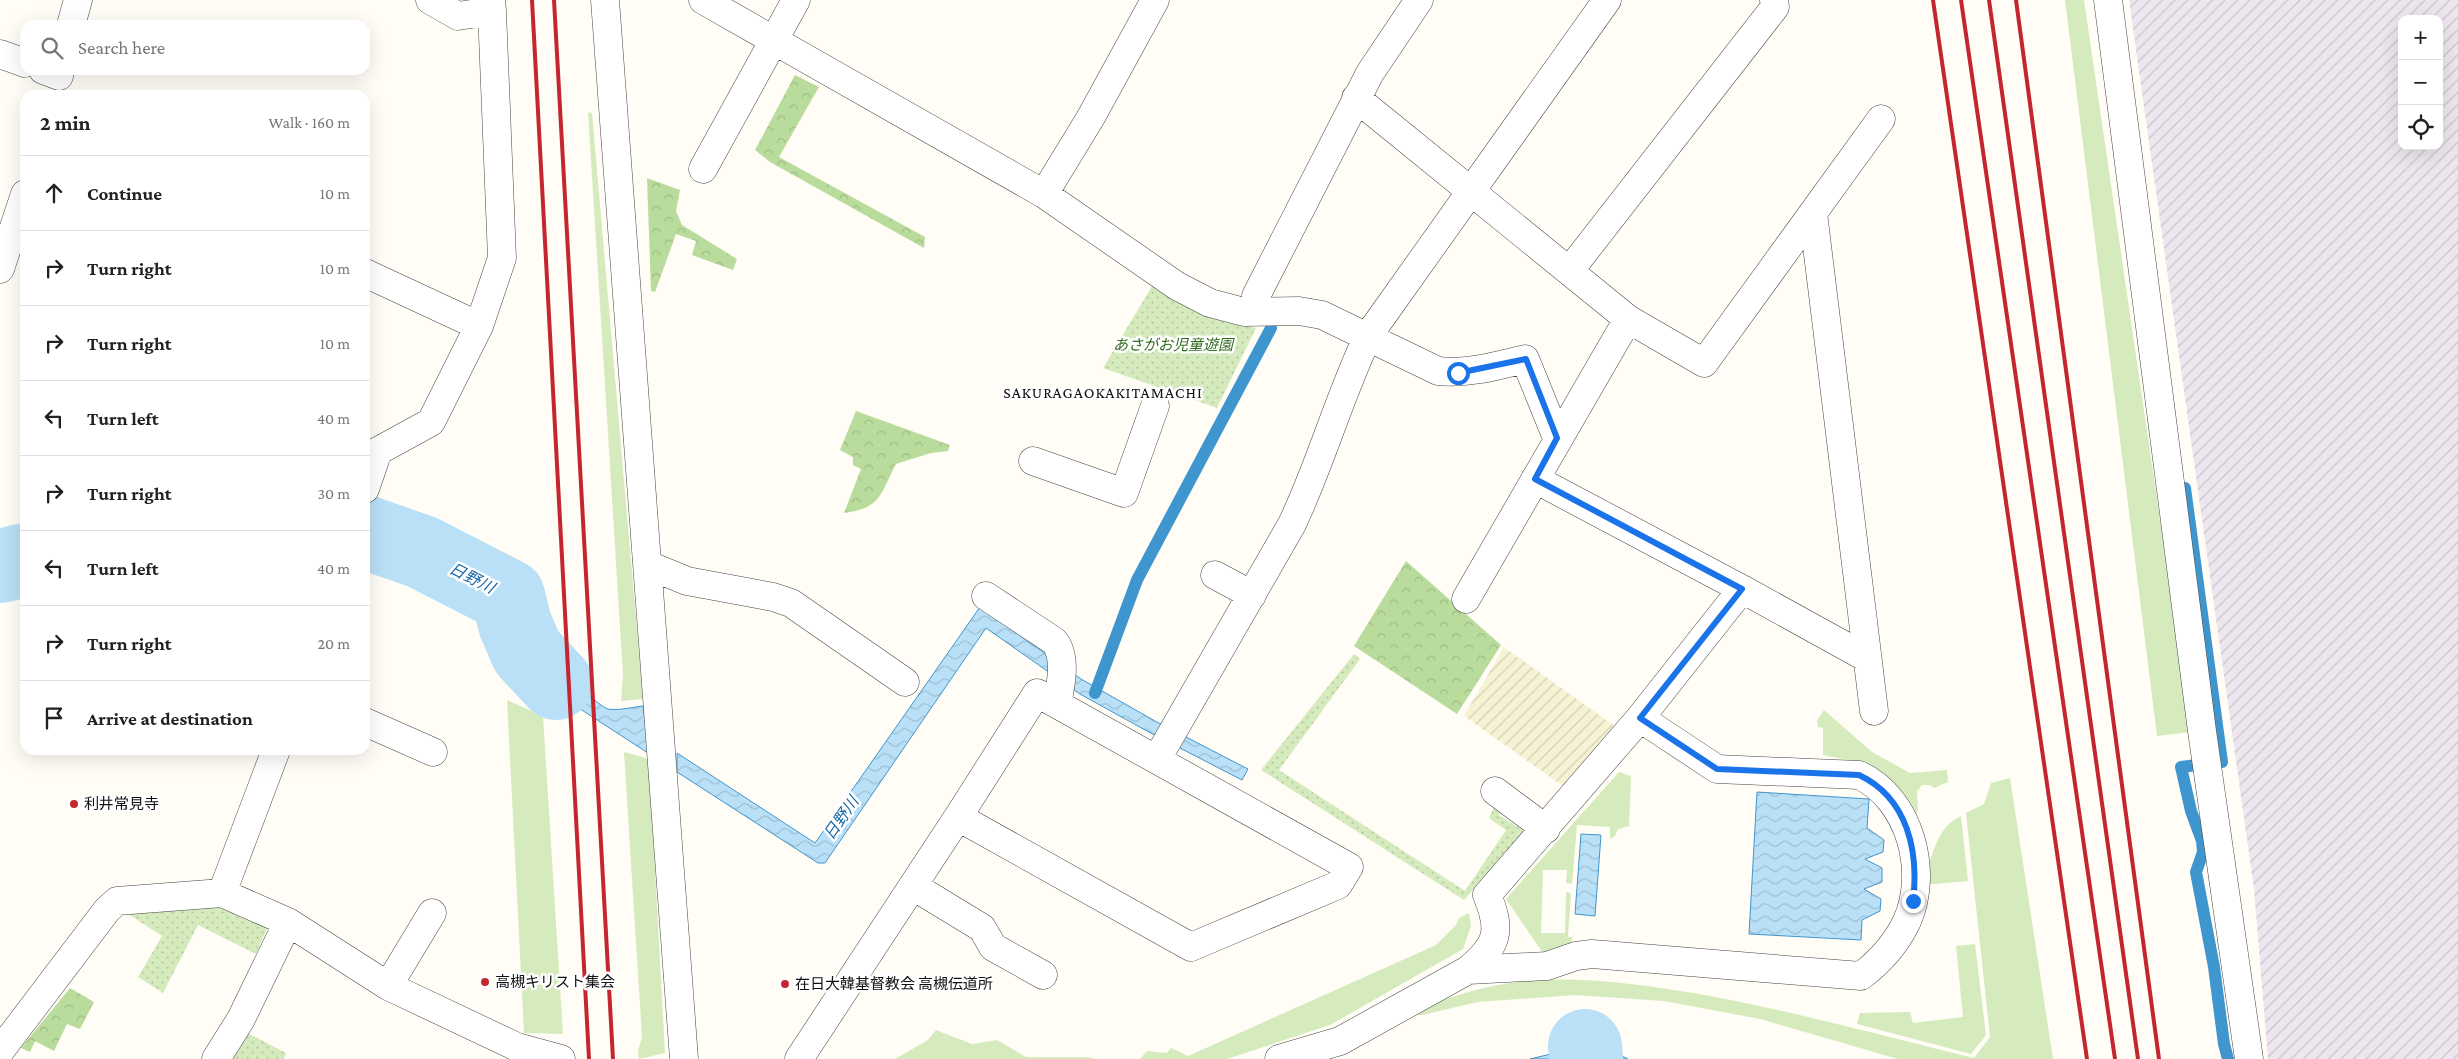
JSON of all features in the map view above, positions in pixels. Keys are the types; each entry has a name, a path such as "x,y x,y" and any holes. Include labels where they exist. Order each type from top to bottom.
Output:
{"street":[{"path":"72,20 78,0"},
{"path":"372,447 431,422 479,326 502,258 491,6 458,16 430,0"},
{"path":"604,0 684,1059"},
{"path":"703,0 1044,194 1194,295 1226,309 1260,313 1308,312 1322,315 1438,371 1458,373 1474,371 1526,359 1557,438"},
{"path":"703,169 796,0"},
{"path":"1044,194 1091,117 1155,0"},
{"path":"1256,296 1356,98 1370,73 1419,0"},
{"path":"1166,744 1252,595 1308,490 1347,380 1368,336 1608,0"},
{"path":"1570,270 1775,7 1774,0"},
{"path":"2108,0 2202,731 2249,1059"},
{"path":"0,54 20,61"},
{"path":"1356,98 1570,270 1628,320 1704,363 1881,119"},
{"path":"0,269 20,209"},
{"path":"1814,212 1874,710"},
{"path":"370,275 479,326"},
{"path":"1466,599 1557,438 1628,320"},
{"path":"1033,461 1124,493 1155,406"},
{"path":"1535,479 1867,658"},
{"path":"648,566 687,581 773,597 791,603 905,682"},
{"path":"1215,575 1252,595"},
{"path":"1279,1059 1340,1042 1468,970 1483,958 1493,945 1497,928 1495,914 1487,895 1640,718 1742,589"},
{"path":"986,596 1054,641 1059,648 1061,660 1059,697"},
{"path":"799,1059 1038,693 1059,697 1166,744 1349,867 1338,885 1191,946 958,817"},
{"path":"1468,970 1548,966 1576,956 1592,954 1861,976 1875,965 1899,936 1913,901 1916,864 1903,819 1888,796 1875,782 1859,775 1717,769 1640,718"},
{"path":"370,724 433,752"},
{"path":"222,892 274,755"},
{"path":"1495,791 1546,829"},
{"path":"913,886 982,928 993,947 1043,974"},
{"path":"8,1053 107,910 117,901 222,892 288,922 388,986 517,1047 561,1059"},
{"path":"388,986 432,913"},
{"path":"216,1059 241,1018 288,922"}],"shaded area":[{"path":"2129,0 2458,0 2458,1059 2268,1059 2254,889"},
{"path":"1504,647 1616,727 1563,786 1464,716"}],"green space":[{"path":"2065,0 2084,0 2191,732 2157,736"},
{"path":"795,75 819,87 779,157 925,237 924,248 770,162 755,150"},
{"path":"588,112 592,113 643,699 621,701 623,675"},
{"path":"647,178 680,190 676,211 682,225 737,259 733,270 692,255 696,241 676,234 655,292 651,291"},
{"name":"あさがお児童遊園","path":"1152,286 1216,315 1256,328 1217,408 1103,368"},
{"path":"856,411 950,445 948,451 931,453 896,464 883,491 873,503 856,511 844,513 861,469 853,465 853,457 840,450"},
{"path":"20,532 20,548 0,552 0,535"},
{"path":"1406,561 1501,645 1457,714 1354,646"},
{"path":"1354,654 1360,659 1279,770 1465,891 1506,830 1489,818 1495,805 1501,810 1499,815 1524,831 1464,900 1261,770"},
{"path":"507,700 543,716 563,1034 524,1033"},
{"path":"1824,710 1872,752 1910,773 1947,770 1948,782 1934,788 1930,785 1922,785 1917,791 1918,810 1914,818 1894,789 1878,773 1869,767 1857,763 1823,755 1823,728 1818,727 1817,721"},
{"path":"624,752 649,759 665,1053 639,1059 638,1050 642,1037"},
{"path":"1619,772 1631,776 1629,826 1618,829 1615,836 1610,839 1610,827 1577,825 1572,884 1566,883 1567,870 1543,870 1541,933 1565,933 1566,892 1571,893 1568,937 1572,937 1571,946 1543,953 1506,899"},
{"path":"2010,778 2053,1059 1898,1059 1760,1019 1664,1001 1575,995 1478,1002 1422,1015 1405,1015 1448,998 1510,983 1547,980 1615,982 1705,995 1773,1009 1974,1058 1990,1037 1966,813 1984,804 1991,783"},
{"path":"1961,816 1968,881 1924,885 1935,846 1940,836 1952,821"},
{"path":"220,903 268,926 256,954 198,925 163,993 138,977 162,936 128,914"},
{"path":"1469,913 1471,926 1463,949 1330,1025 1227,1059 1140,1059 1147,1051 1167,1053 1171,1048 1188,1056 1436,945 1456,925 1459,918"},
{"path":"1975,944 1986,1035 1971,1054 1857,1024 1860,1013 1910,1012 1913,1023 1963,1017 1956,946"},
{"path":"70,988 94,1002 80,1029 67,1024 54,1051 35,1041 30,1052 21,1048"},
{"path":"936,1030 972,1044 997,1040 1026,1057 1087,1057 1097,1059 895,1059 928,1040"},
{"path":"244,1031 286,1053 284,1059 230,1059"}],"water":[{"path":"514,589 520,599 524,628 564,672 591,697 608,709 643,706 648,753 551,690 521,663 502,605"},
{"path":"980,607 1081,679 1155,721 1248,769 1242,780 1080,694 986,628 825,863 818,863 677,772 677,753 815,843"},
{"path":"1757,792 1869,799 1867,828 1884,840 1883,852 1865,859 1882,868 1882,882 1864,889 1881,899 1880,911 1862,920 1861,940 1749,934"},
{"path":"1581,834 1601,835 1595,916 1575,914"},
{"path":"1568,1047 1604,1047 1628,1059 1530,1059 1559,1052"}],"waterway":[{"path":"1095,693 1137,580 1271,328"},
{"path":"2185,488 2222,762 2181,767 2191,811 2202,841 2203,852 2196,872 2214,967 2224,1044 2228,1059"},
{"name":"日野川","path":"370,534 422,552 508,596 515,624 527,652 556,683"},
{"name":"日野川","path":"0,566 20,561"},
{"name":"日野川","path":"1585,1046 1586,1059"}],"railway":[{"path":"532,0 589,1059"},
{"path":"554,0 613,1059"},
{"path":"1933,0 2087,1059"},
{"path":"1961,0 2115,1059"},
{"path":"1989,0 2138,1059"},
{"path":"2016,0 2159,1059"}],"place":[{"name":"利井常見寺","path":"74,804"},
{"name":"高槻キリスト集会","path":"485,982"},
{"name":"在日大韓基督教会 高槻伝道所","path":"785,984"}],"district":[{"name":"SAKURAGAOKAKITAMACHI","path":"1103,392"}],"route":[{"path":"1458,373 1492,368 1526,359 1557,438 1535,479 1742,589 1640,718 1717,769 1859,775 1875,782 1899,811 1907,828 1916,864 1913,901"}]}
